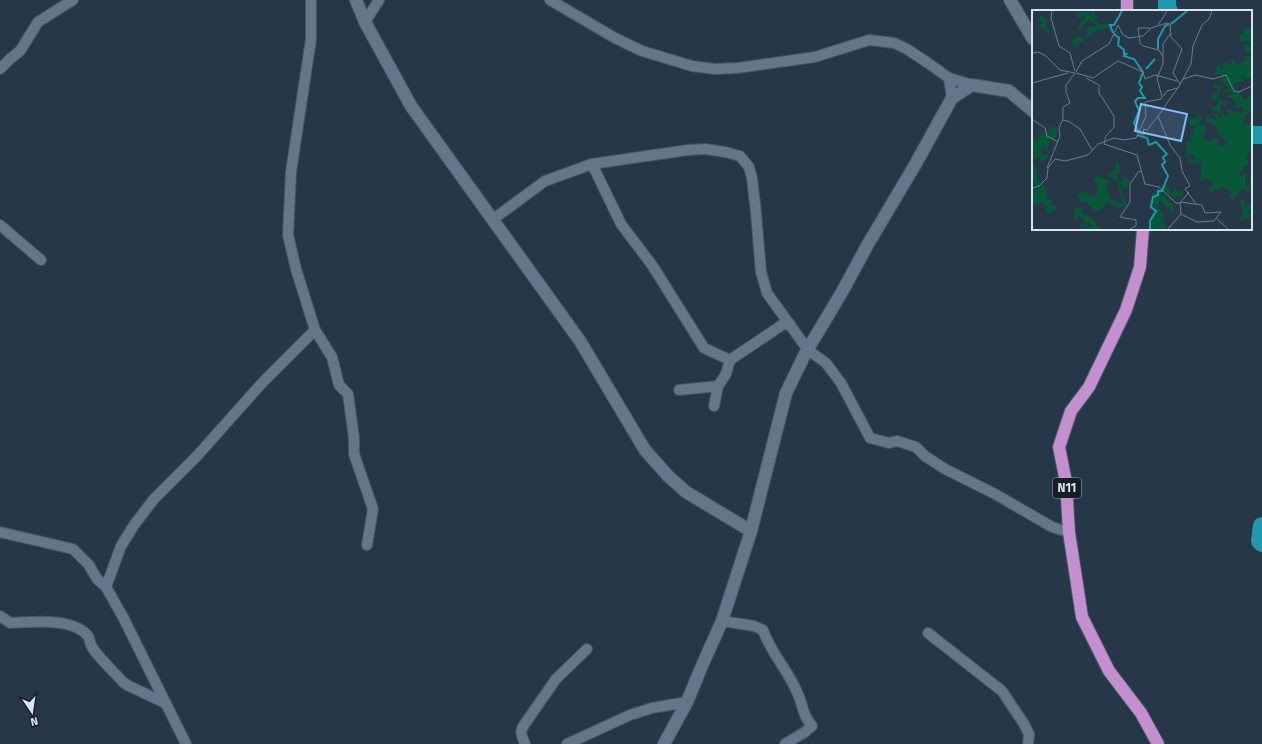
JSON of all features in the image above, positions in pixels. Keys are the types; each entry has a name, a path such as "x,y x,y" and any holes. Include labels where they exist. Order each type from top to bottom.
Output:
{"highway":[{"name":"N11","path":"1143,230 1140,267 1126,310 1089,387 1071,411 1059,447 1066,482 1069,532 1082,617 1109,671 1141,713 1158,744"}],"street":[{"path":"0,69 20,51 38,22 73,0"},
{"path":"311,0 311,39 291,172 288,235 296,269 315,330 332,357 339,385 348,394 354,438 354,454 373,509 367,545"},
{"path":"356,0 365,22 411,106 580,341 645,450 668,476 686,492 751,531"},
{"path":"365,22 379,0"},
{"path":"550,0 615,38 642,51 692,66 737,68 815,57 869,40 894,44 908,50 948,78 972,85 1009,90 1032,110"},
{"path":"1010,0 1032,37"},
{"path":"948,78 952,98"},
{"path":"664,744 687,702 722,622 751,531 786,393 808,350 952,98 972,85"},
{"path":"492,220 545,181 592,164 688,150 705,149 740,156 749,167 752,178 760,272 767,293 808,350 826,363 841,383 870,438 889,443 897,441 916,446 925,456 945,469 995,494 1052,527 1069,532"},
{"path":"592,164 621,224 652,265 704,348 730,360"},
{"path":"0,225 41,260"},
{"path":"714,406 718,386 726,374 730,360 782,325 790,324"},
{"path":"106,587 122,546 134,525 154,499 198,456 263,382 315,330"},
{"path":"679,390 718,386"},
{"path":"0,532 73,549 89,565 97,579 106,587 123,617 186,744"},
{"path":"0,616 10,623 42,621 76,628 88,636 92,648 123,682 165,703"},
{"path":"722,622 754,626 763,630 766,641 781,662 798,693 804,715 812,726 785,744"},
{"path":"928,632 1002,691 1029,734 1028,744"},
{"path":"525,744 521,735 521,730 524,725 556,679 587,648"},
{"path":"567,744 630,715 652,708 687,702"}],"waterway":[{"path":"1167,0 1168,10"},
{"path":"1252,135 1262,135"},
{"path":"1262,526 1260,541 1262,543"}]}
